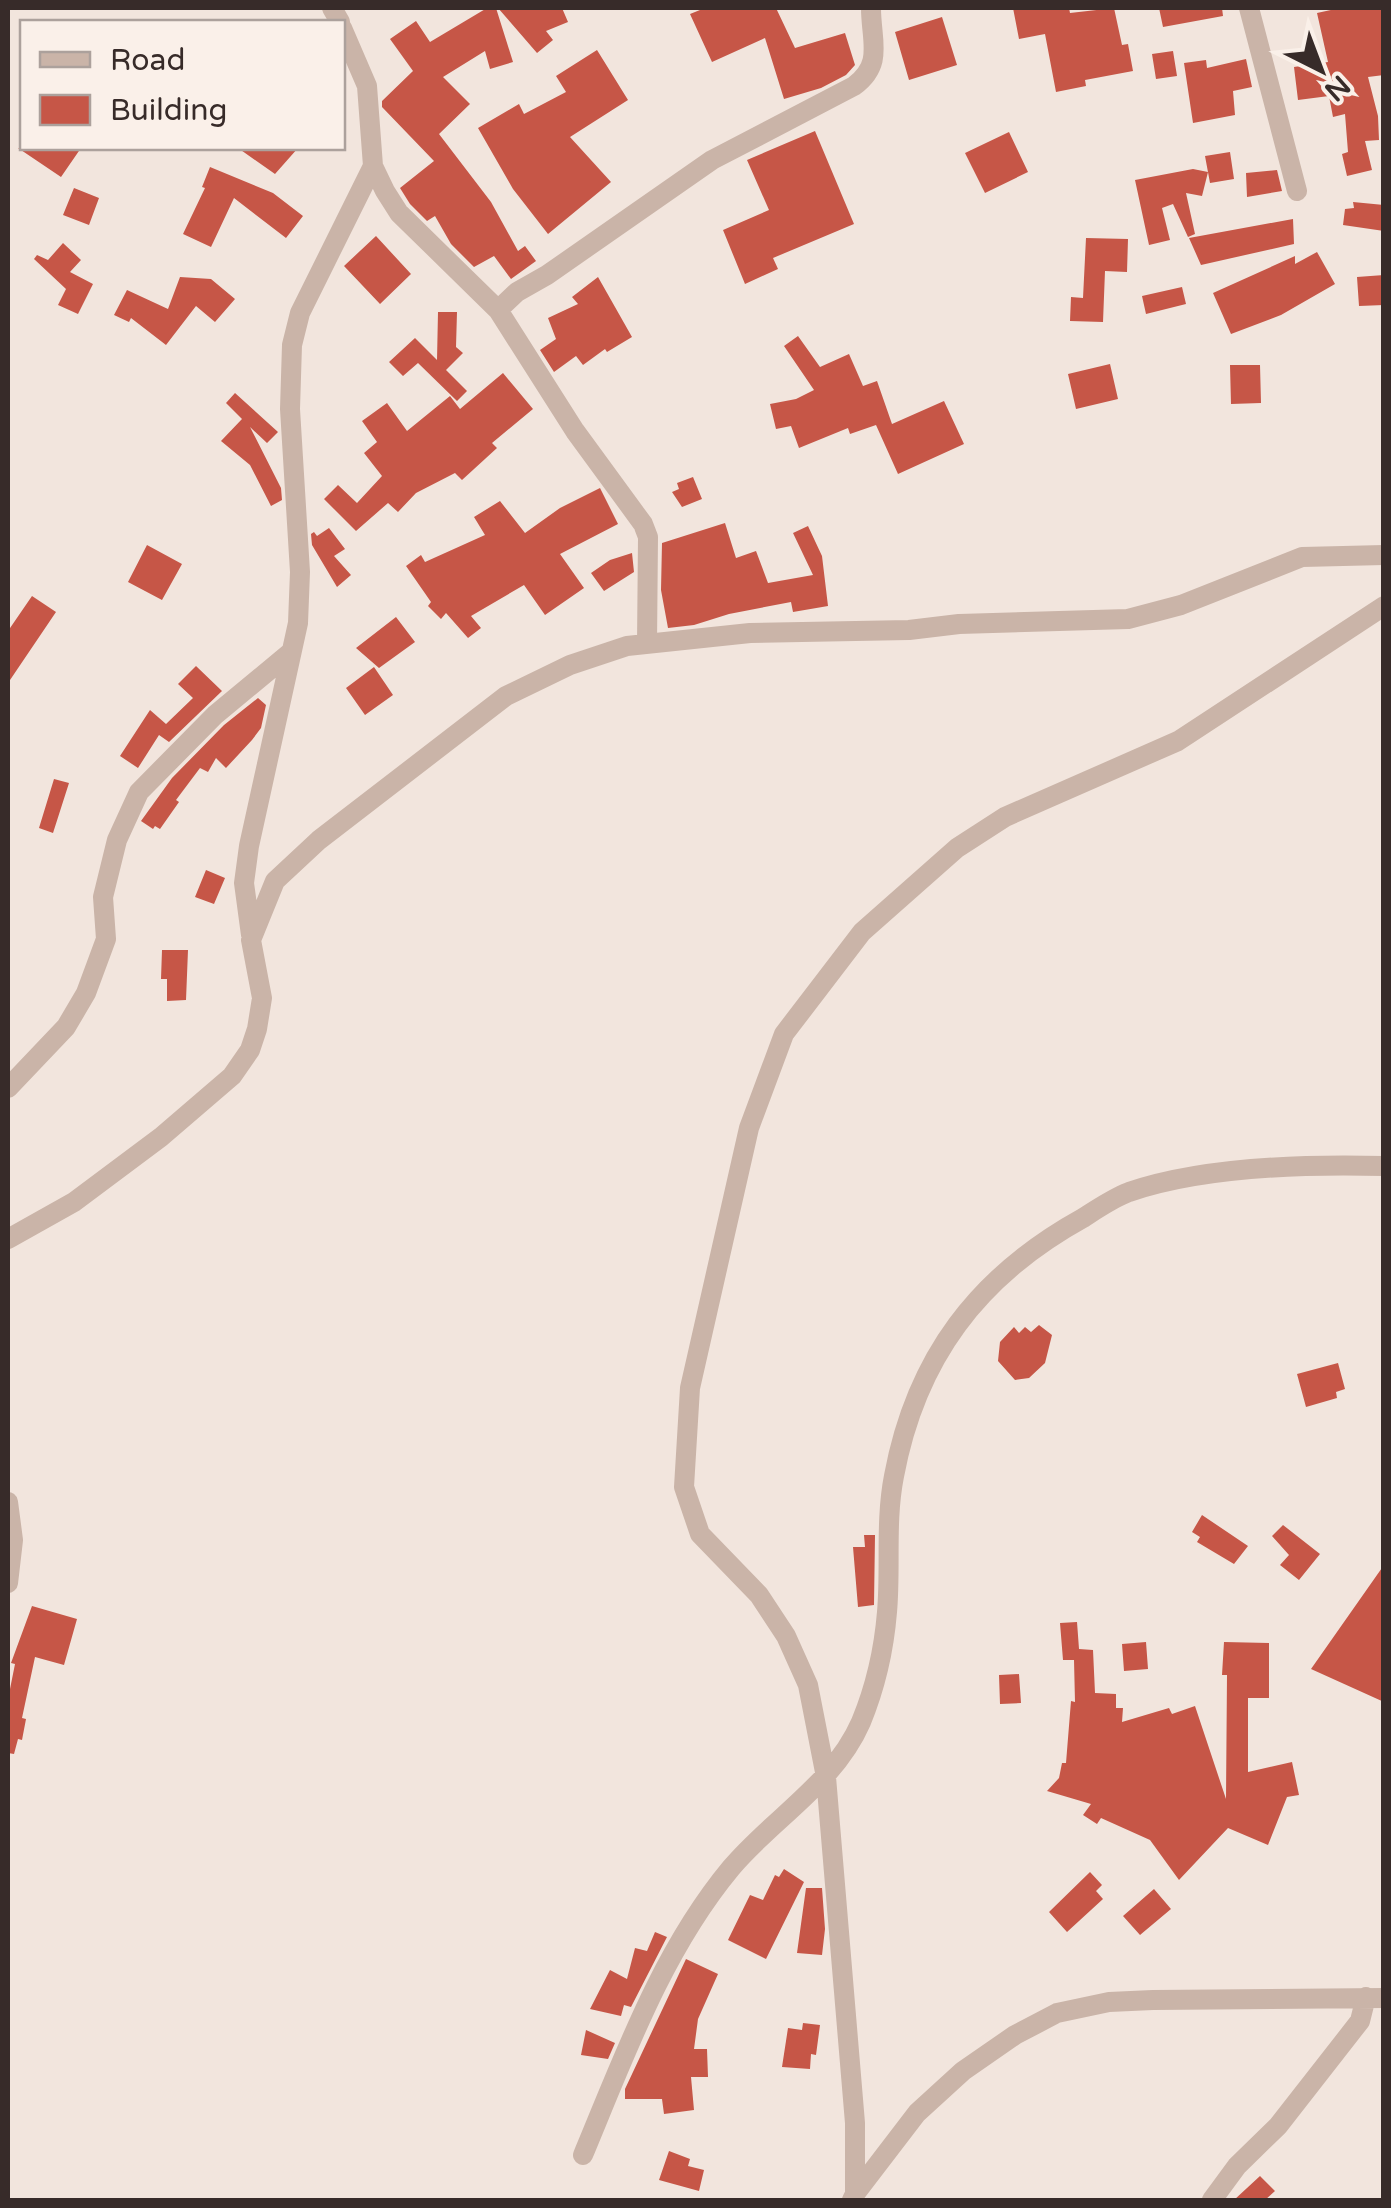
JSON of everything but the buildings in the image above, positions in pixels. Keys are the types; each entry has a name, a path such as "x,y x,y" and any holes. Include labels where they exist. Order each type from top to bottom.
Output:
{"street":[{"path":"498,310 517,292 548,275 700,167 870,75 875,60 871,8"},
{"path":"1249,8 1297,191"},
{"path":"345,35 367,86 373,166 399,213 498,310 585,445 643,524 648,537 647,644"},
{"path":"8,1238 74,1202 162,1137 232,1076 250,1050 262,998 244,883 298,624 300,572 290,408 292,345 300,313 373,166"},
{"path":"252,940 276,880 320,840 506,696 570,665 627,646 750,633 1128,619 1181,605 1302,558 1384,555"},
{"path":"854,2197 856,2122 826,1777 808,1685 786,1636 759,1596 700,1534 684,1487 690,1388 749,1128 784,1034 862,932 957,848 1005,817 1178,741 1384,606"},
{"path":"8,1088 66,1027 86,992 106,939 104,897 117,840 139,792 215,715 292,652"},
{"path":"583,2156 653,1992 688,1927 730,1868 826,1777 860,1724 876,1678 887,1611 887,1541 894,1476 918,1392 950,1331 996,1280 1058,1232 1128,1192 1219,1173 1326,1165 1384,1166"},
{"path":"8,1502 13,1540 8,1582"},
{"path":"854,2197 918,2113 963,2071 1015,2034 1056,2013 1109,2002 1375,1997"},
{"path":"1212,2200 1237,2166 1278,2126 1375,1997"}]}
